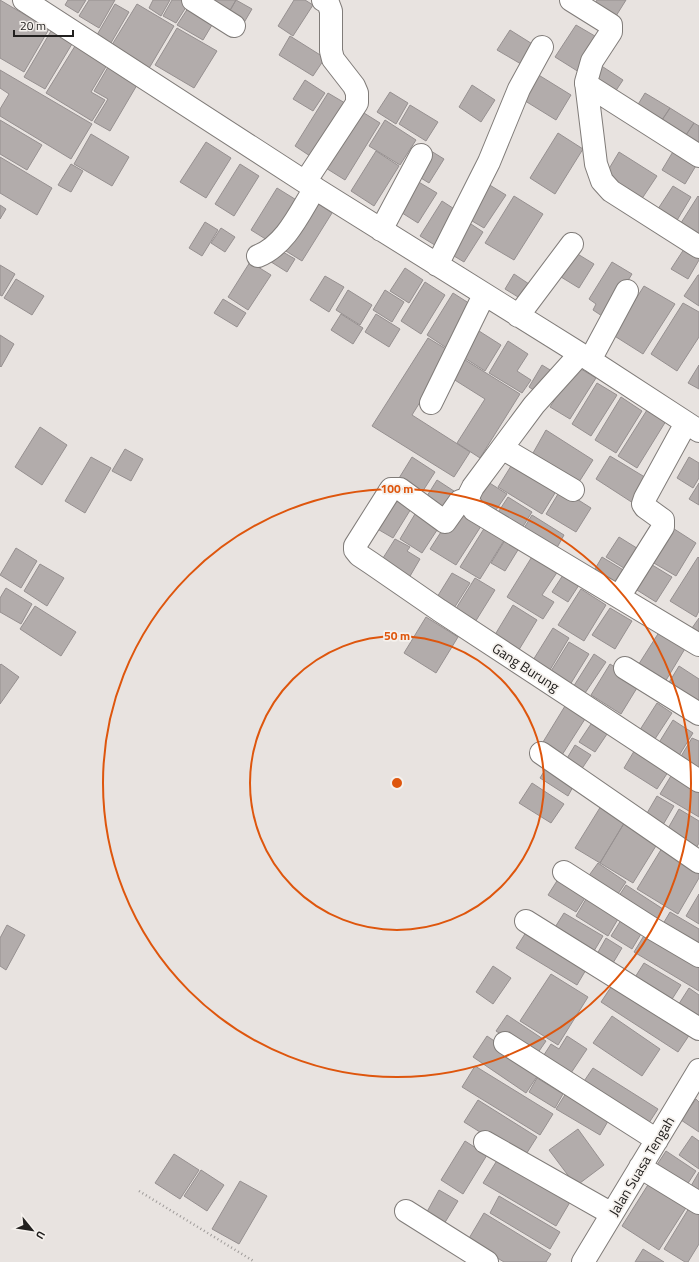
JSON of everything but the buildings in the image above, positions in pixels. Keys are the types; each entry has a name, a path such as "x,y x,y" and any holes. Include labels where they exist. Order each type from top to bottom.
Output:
{"street":[{"path":"24,0 310,185 585,357 693,427 645,498 643,504 663,520 663,527 619,597"},
{"path":"193,0 234,26"},
{"path":"258,256 271,250 291,227 310,185 357,103 357,93 354,86 333,59 331,51 331,11 328,3 323,0"},
{"path":"571,0 611,25 611,32 592,61 586,84 596,164 602,181 611,191 699,247"},
{"path":"437,265 489,162 519,89 542,47"},
{"path":"586,84 699,156"},
{"path":"381,230 421,155"},
{"path":"518,316 572,244"},
{"path":"627,291 585,357 534,405 472,488 467,499 474,510 699,645"},
{"path":"431,403 484,295"},
{"path":"502,448 573,490"},
{"name":"Gang Burung","path":"467,499 460,501 445,522 400,489 391,488 355,546 355,550 359,555 439,610 699,781"},
{"path":"625,668 699,714"},
{"path":"541,754 699,862"},
{"path":"564,872 653,929 699,956"},
{"path":"526,921 699,1029"},
{"path":"505,1043 657,1140"},
{"name":"Jalan Suasa Tengah","path":"585,1261 699,1070"},
{"path":"485,1142 612,1214"},
{"path":"640,1167 699,1203"},
{"path":"406,1211 487,1262"}],"path":[{"path":"139,1191 254,1262"}]}
